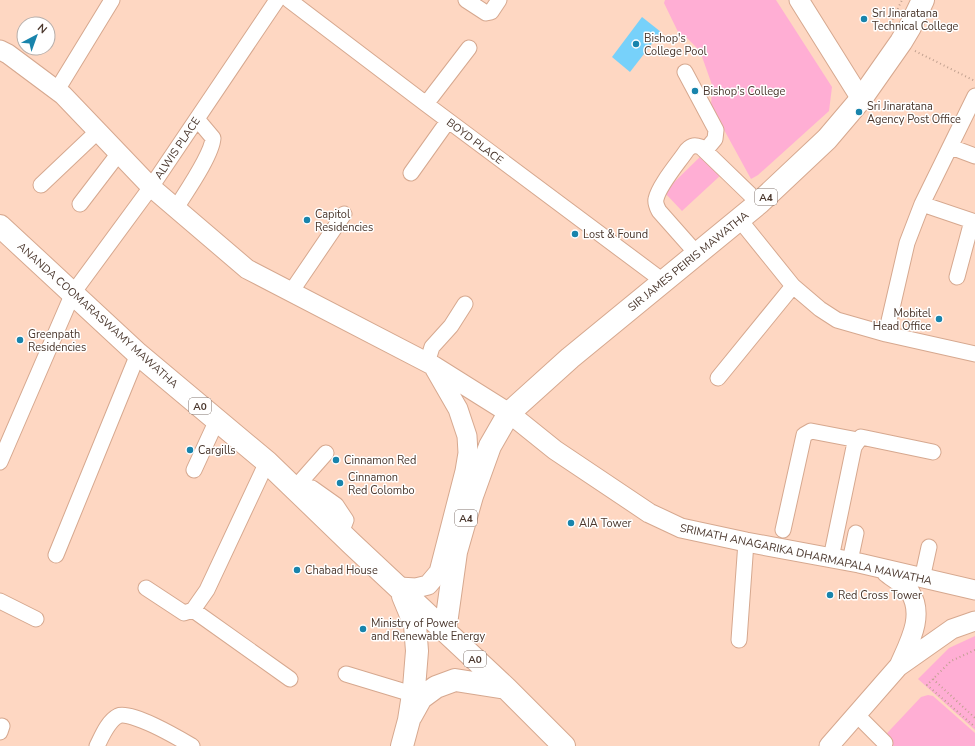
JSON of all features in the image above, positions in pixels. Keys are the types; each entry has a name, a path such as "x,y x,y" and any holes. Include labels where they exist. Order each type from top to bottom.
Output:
{"highway":[{"name":"SIR JAMES PEIRIS MAWATHA","path":"509,413 570,358 759,203 827,139 861,99 906,34 922,0"},
{"name":"ANANDA COOMARASWAMY MAWATHA","path":"0,226 138,354 268,462 341,533 506,688 564,746"},
{"name":"A4","path":"445,631 456,552 472,496 490,446 509,413"},
{"path":"399,587 415,625 417,656 408,720 402,746"},
{"path":"408,720 422,698 436,687 455,680 506,688"}],"main road":[{"path":"799,0 861,99"},
{"name":"SRIMATH ANAGARIKA DHARMAPALA MAWATHA","path":"0,50 8,54 63,95 151,186 247,270 430,365 509,413 555,450 649,513 681,528 746,542 850,561 883,570 975,590"},
{"path":"399,587 416,588 428,585 439,572 465,471 468,453 467,436 458,409 430,365"},
{"path":"883,570 909,591 914,601 916,616 912,638 898,667"},
{"path":"829,746 898,667 952,629 975,621"}],"street":[{"path":"57,90 112,0"},
{"name":"ALWIS PLACE","path":"1,456 73,293 151,186 277,0"},
{"name":"BOYD PLACE","path":"289,0 448,121 663,281"},
{"path":"466,0 486,13 491,12 499,0"},
{"path":"426,104 469,48"},
{"path":"684,72 716,130 715,139 706,151"},
{"path":"886,334 907,242 922,204 975,96"},
{"path":"176,208 213,145 213,138 197,119"},
{"path":"411,173 448,121"},
{"path":"41,184 98,131"},
{"path":"697,254 656,206 656,199 660,189 691,146 696,145 706,151 759,203"},
{"path":"951,147 975,156"},
{"path":"80,204 119,153"},
{"path":"922,204 973,221 957,277"},
{"path":"291,292 344,214"},
{"path":"739,219 793,286 820,309 837,320 886,334 975,354"},
{"path":"718,378 793,286"},
{"path":"430,365 432,347 451,326 465,304"},
{"path":"56,555 138,354"},
{"path":"194,470 217,420"},
{"path":"783,530 804,435 811,431 858,440"},
{"path":"831,558 854,447 860,437 933,452"},
{"path":"298,491 326,453"},
{"path":"146,588 184,612 193,610 207,590 268,462"},
{"path":"850,561 856,534"},
{"path":"739,640 746,542"},
{"path":"922,579 929,547"},
{"path":"0,601 36,619"},
{"path":"193,610 290,679"},
{"path":"346,674 412,694"},
{"path":"856,714 884,742"},
{"path":"97,746 106,728 118,716 126,715 159,727 192,746"}],"path":[{"path":"906,34 917,40 912,49 975,81"},
{"path":"975,650 951,661 928,685 975,727"},
{"path":"933,679 975,718"}],"shaded area":[{"path":"665,0 776,0 832,87 829,111 758,175 751,179 711,106 712,85 700,51 687,38 680,36 664,3"},
{"path":"703,154 722,174 682,211 664,192"},
{"path":"975,636 975,730 918,679 949,648"},
{"path":"928,695 933,696 975,733 975,746 875,746 921,697"}],"water":[{"name":"Bishop's College Pool","path":"642,17 661,32 630,72 612,57"}],"place":[{"name":"Sri Jinaratana Technical College","path":"864,19"},
{"name":"Bishop's College Pool","path":"636,44"},
{"name":"Bishop's College","path":"695,91"},
{"name":"Sri Jinaratana Agency Post Office","path":"859,112"},
{"name":"Capitol Residencies","path":"307,220"},
{"name":"Lost & Found","path":"575,234"},
{"name":"Mobitel Head Office","path":"939,319"},
{"name":"Greenpath Residencies","path":"20,340"},
{"name":"Cargills","path":"190,450"},
{"name":"Cinnamon Red","path":"336,460"},
{"name":"Cinnamon Red Colombo","path":"340,483"},
{"name":"AIA Tower","path":"571,523"},
{"name":"Chabad House","path":"297,570"},
{"name":"Red Cross Tower","path":"830,595"},
{"name":"Ministry of Power and Renewable Energy","path":"363,629"}]}
